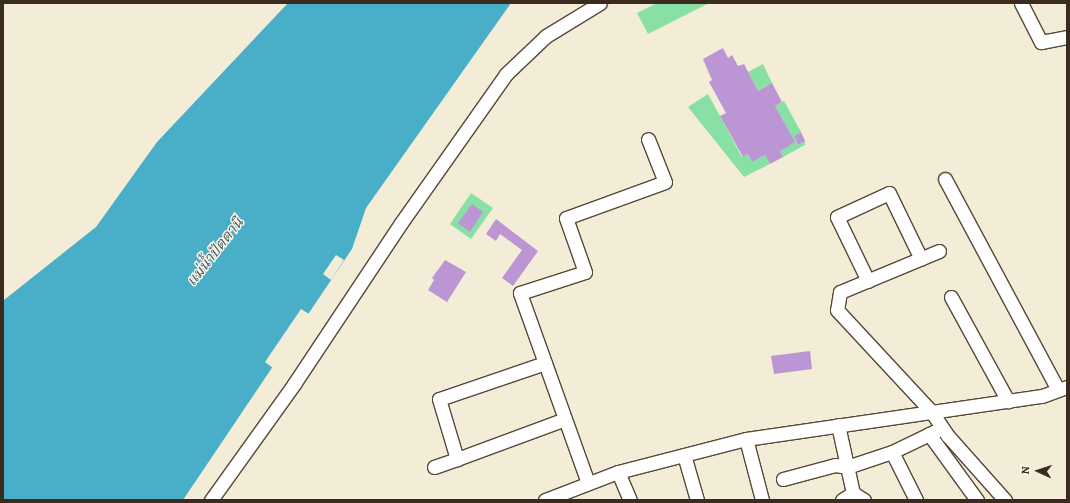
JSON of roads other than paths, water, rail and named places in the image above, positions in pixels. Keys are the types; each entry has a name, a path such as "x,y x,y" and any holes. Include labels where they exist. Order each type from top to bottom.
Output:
{"street":[{"path":"210,500 294,384 402,223 506,74 546,36 600,3"},
{"path":"1021,3 1041,42 1067,37"},
{"path":"588,483 520,293 586,272 566,218 665,182 648,139"},
{"path":"545,500 618,472 746,439 1042,396 1063,389 945,179"},
{"path":"868,281 837,218 889,193 920,259"},
{"path":"939,251 840,292 837,310 931,411 942,428 1005,500"},
{"path":"951,297 1008,401"},
{"path":"457,459 439,399 545,363"},
{"path":"434,467 565,419"},
{"path":"838,425 847,467 859,497 842,500"},
{"path":"783,479 835,465 847,467 892,452 942,428"},
{"path":"929,434 977,500"},
{"path":"746,439 762,500"},
{"path":"892,452 916,500"},
{"path":"684,455 697,500"},
{"path":"618,472 630,500"}],"water":[{"name":"แม่น้ำปัตตานี","path":"288,3 511,3 366,208 352,249 183,500 3,500 4,300 96,227 157,142"}]}
